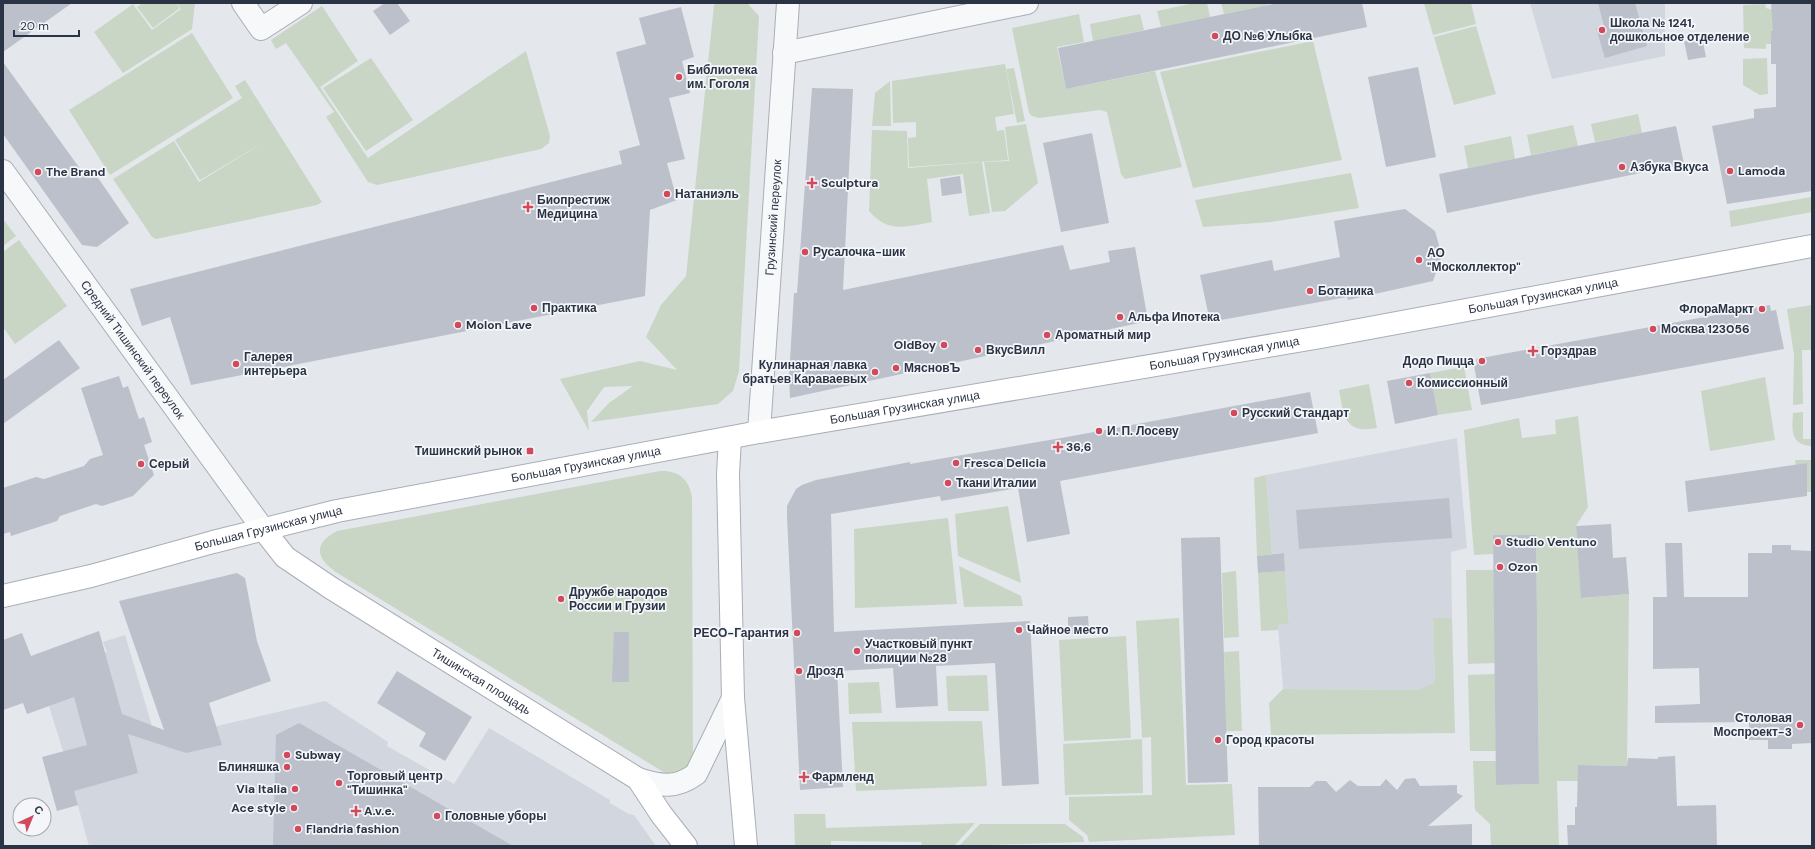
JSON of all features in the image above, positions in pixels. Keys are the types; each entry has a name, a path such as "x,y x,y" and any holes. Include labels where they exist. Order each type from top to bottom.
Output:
{"main road":[{"name":"Большая Грузинская улица","path":"3,596 91,576 263,529 337,511 759,432 1320,337 1812,246"},
{"path":"730,438 728,474 733,698 746,846"},
{"name":"Тишинская площадь","path":"263,529 285,557 331,588 638,779 661,814 686,846"}],"street":[{"path":"243,3 261,30 301,3"},
{"name":"Грузинский переулок","path":"759,432 788,3"},
{"path":"784,53 1027,3"},
{"name":"Средний Тишинский переулок","path":"3,171 263,529"},
{"path":"638,779 653,784 665,785 687,781 696,774 711,746 733,698"}],"shaded area":[{"name":"Школа № 1241, дошкольное отделение","path":"1530,3 1665,3 1665,56 1552,79"},
{"path":"1457,438 1467,548 1451,552 1452,618 1433,618 1435,682 1420,690 1283,689 1278,625 1289,624 1284,553 1272,554 1266,475"},
{"path":"125,635 152,726 182,737 217,726 325,701 388,742 387,746 454,784 489,728 610,800 610,803 620,809 634,815 656,846 89,846 49,706 61,668 107,652 103,642"}],"green space":[{"path":"143,3 176,3 180,8 153,28 137,7"},
{"path":"177,3 195,3 192,29 123,73 94,32 133,4 152,30 181,9"},
{"path":"718,3 747,3 759,16 739,371 733,391 718,404 591,422 609,403 633,386 604,387 587,411 589,431 560,379 640,361 677,370 646,337 661,305 686,276 714,5"},
{"path":"1195,3 1207,3 1210,17 1161,27 1157,11"},
{"path":"1221,3 1267,3 1268,5 1224,14"},
{"path":"1424,3 1471,3 1476,24 1433,35"},
{"path":"1765,4 1766,8 1776,11 1776,31 1771,31 1771,44 1766,44 1766,49 1744,48 1743,5"},
{"path":"322,6 358,61 320,87 368,158 526,51 550,136 549,143 541,149 377,185 368,182 326,117 334,112 286,43 276,49 271,40"},
{"path":"1079,14 1084,42 1057,47 1066,89 1155,71 1182,167 1125,179 1121,174 1107,112 1100,110 1039,118 1032,116 1029,113 1012,28"},
{"path":"1140,14 1144,30 1093,41 1090,24"},
{"path":"1476,26 1496,94 1454,105 1434,37"},
{"path":"192,33 233,98 110,175 69,110"},
{"path":"1313,41 1342,160 1193,188 1160,72"},
{"path":"371,58 413,120 366,151 323,88"},
{"path":"1767,58 1768,94 1760,95 1743,85 1743,59"},
{"path":"1005,64 1014,114 995,117 997,131 1004,130 1008,160 909,167 908,138 916,137 916,122 893,123 892,81"},
{"path":"1014,68 1025,121 1017,123 1006,69"},
{"path":"245,80 322,202 317,205 161,238 156,239 152,237 113,179 174,141 199,182 264,142 200,180 175,140 242,98 235,86"},
{"path":"890,81 891,126 872,126 875,93"},
{"path":"1638,114 1642,133 1595,142 1591,124"},
{"path":"1026,124 1038,183 1005,211 992,212 984,162 1009,161 1005,127"},
{"path":"1573,125 1578,146 1531,155 1527,135"},
{"path":"872,130 907,131 908,168 982,162 990,213 969,216 963,174 927,179 932,222 905,227 898,227 883,223 869,211"},
{"path":"1511,136 1515,159 1468,168 1464,146"},
{"path":"1351,173 1359,208 1271,222 1203,227 1195,200"},
{"path":"1812,197 1812,212 1731,227 1729,211"},
{"path":"3,219 16,236 3,246"},
{"path":"19,240 67,306 15,344 3,327 3,252"},
{"path":"1812,305 1812,350 1802,350 1803,404 1793,405 1794,355 1787,309"},
{"path":"1464,367 1472,410 1438,415 1430,373"},
{"path":"1765,377 1775,440 1710,451 1701,391"},
{"path":"1369,384 1377,428 1358,428 1348,421 1345,415 1342,408 1339,390"},
{"path":"1803,412 1803,439 1812,439 1812,446 1800,443 1794,436 1792,425 1793,413"},
{"path":"1578,416 1588,507 1576,526 1582,598 1629,594 1627,766 1578,765 1578,781 1557,781 1559,846 1491,846 1490,824 1475,810 1473,761 1496,761 1496,785 1539,784 1536,535 1493,535 1493,554 1474,555 1464,430 1519,418 1522,438 1556,434 1555,420"},
{"path":"1795,460 1812,460 1812,492 1807,492 1807,463 1796,465"},
{"path":"660,471 672,472 682,477 691,491 692,497 693,756 692,765 670,776 339,574 326,563 320,552 320,547 323,542 337,531"},
{"path":"1266,475 1272,554 1257,556 1254,478"},
{"path":"1008,506 1021,583 958,556 955,514"},
{"path":"948,518 957,604 855,608 854,529"},
{"path":"959,566 1021,596 1023,606 964,607"},
{"path":"1466,570 1494,570 1495,663 1468,664"},
{"path":"1236,571 1239,637 1224,638 1222,573"},
{"path":"1285,571 1289,624 1278,625 1278,630 1261,631 1258,573"},
{"path":"1179,618 1186,785 1232,784 1235,835 1089,842 1087,835 1069,820 1069,797 1152,795 1151,737 1142,738 1136,621"},
{"path":"1433,618 1452,618 1455,733 1271,735 1269,703 1283,689 1419,690 1435,682"},
{"path":"1126,636 1131,738 1064,741 1059,640"},
{"path":"1239,651 1242,731 1226,731 1224,652"},
{"path":"1495,674 1496,751 1470,751 1468,675"},
{"path":"987,675 989,711 948,711 946,676"},
{"path":"879,682 882,713 849,714 848,683"},
{"path":"982,721 987,786 856,791 852,722"},
{"path":"1142,739 1143,793 1065,795 1063,744"},
{"path":"794,814 825,814 826,828 975,823 954,846 922,846 921,842 831,841 831,846 795,846"},
{"path":"980,824 1065,824 1083,837 1084,842 959,846"}],"building":[{"path":"3,3 72,3 3,52"},
{"path":"385,3 397,3 410,21 390,35 373,11"},
{"path":"1278,3 1362,3 1367,27 1066,89 1058,48"},
{"path":"1598,3 1635,3 1647,46 1605,58 1596,28 1604,26"},
{"path":"1771,3 1812,3 1812,191 1727,204 1712,126 1754,118 1754,109 1776,107 1776,64 1771,64 1771,31 1773,31"},
{"path":"681,7 694,57 682,61 690,93 669,98 685,159 667,163 677,200 650,210 645,296 191,385 170,317 142,326 130,289 622,164 619,151 640,145 616,52 646,44 639,18"},
{"path":"1702,38 1706,57 1688,60 1684,41"},
{"path":"3,62 86,177 94,172 129,223 97,247 82,245 3,134"},
{"path":"1418,67 1436,157 1386,167 1368,77"},
{"path":"812,88 853,89 843,290 1063,245 1070,270 1110,262 1108,251 1135,247 1148,321 790,398 789,377 794,293 797,293"},
{"path":"1676,126 1684,164 1447,213 1439,174"},
{"path":"1092,133 1109,223 1061,232 1043,143"},
{"path":"960,176 962,193 942,196 940,179"},
{"path":"1405,209 1435,231 1442,256 1433,281 1348,300 1347,297 1210,322 1200,275 1272,260 1274,271 1340,257 1334,221"},
{"path":"1770,305 1771,311 1776,310 1784,349 1481,405 1474,365 1477,365 1476,359"},
{"path":"59,340 80,368 3,424 3,380"},
{"path":"1430,373 1438,415 1395,424 1387,381"},
{"path":"119,376 123,388 128,386 139,419 144,417 152,442 144,445 154,475 133,496 102,506 96,504 60,516 57,521 11,536 10,532 3,534 3,488 36,477 44,479 84,466 90,459 103,455 81,388"},
{"path":"1310,392 1318,433 1060,481 1070,534 1027,542 1018,488 941,501 940,496 831,514 834,632 1030,621 1039,784 1002,786 995,663 936,666 938,706 896,708 893,668 837,671 843,787 800,790 787,517 787,506 796,489 816,480 910,462 910,464 1067,437"},
{"path":"1807,463 1807,496 1688,512 1685,481"},
{"path":"1449,498 1452,538 1299,549 1296,510"},
{"path":"1611,524 1613,558 1626,557 1629,594 1581,598 1576,526"},
{"path":"1493,535 1536,535 1539,784 1496,785"},
{"path":"1220,537 1228,782 1188,783 1181,538"},
{"path":"1665,543 1682,543 1684,597 1748,597 1748,553 1772,553 1772,545 1791,545 1791,550 1812,551 1812,743 1792,744 1792,749 1768,749 1768,740 1749,740 1749,722 1655,723 1655,706 1700,704 1699,668 1653,669 1653,597 1667,597"},
{"path":"1284,553 1285,571 1258,573 1257,556"},
{"path":"237,573 245,578 257,641 271,681 209,703 222,745 186,753 128,734 138,773 74,791 78,805 57,811 42,757 87,745 74,697 27,714 23,703 3,710 3,640 22,633 31,656 99,631 122,714 164,730 119,601"},
{"path":"1088,616 1089,633 1068,634 1068,617"},
{"path":"614,632 629,632 629,682 612,682"},
{"path":"397,671 472,717 445,761 419,746 426,733 377,703"},
{"name":"Торговый центр \"Тишинка\"","path":"299,723 513,846 273,846 276,735"},
{"path":"1675,756 1677,806 1716,805 1717,846 1568,846 1567,825 1575,825 1578,765 1627,766 1628,758 1658,759 1658,757"},
{"path":"1415,778 1420,786 1457,785 1457,793 1463,796 1428,826 1472,824 1472,846 1259,846 1258,787 1310,787 1316,781 1326,781 1336,792 1350,780 1358,786 1380,786 1386,779 1397,790 1405,779"}],"place":[{"name":"Школа № 1241, дошкольное отделение","path":"1602,30"},
{"name":"ДО №6 Улыбка","path":"1215,36"},
{"name":"Библиотека им. Гоголя","path":"679,77"},
{"name":"Азбука Вкуса","path":"1622,167"},
{"name":"Lamoda","path":"1730,171"},
{"name":"The Brand","path":"38,172"},
{"name":"Sculptura","path":"812,183"},
{"name":"Натаниэль","path":"667,194"},
{"name":"Биопрестиж Медицина","path":"528,207"},
{"name":"Русалочка-шик","path":"805,252"},
{"name":"АО \"Москоллектор\"","path":"1419,260"},
{"name":"Ботаника","path":"1310,291"},
{"name":"Практика","path":"534,308"},
{"name":"ФлораМаркт","path":"1762,309"},
{"name":"Альфа Ипотека","path":"1120,317"},
{"name":"Molon Lave","path":"458,325"},
{"name":"Москва 123056","path":"1653,329"},
{"name":"Ароматный мир","path":"1047,335"},
{"name":"OldBoy","path":"944,345"},
{"name":"ВкусВилл","path":"978,350"},
{"name":"Горздрав","path":"1533,351"},
{"name":"Додо Пицца","path":"1482,361"},
{"name":"Галерея интерьера","path":"236,364"},
{"name":"МясновЪ","path":"896,368"},
{"name":"Кулинарная лавка братьев Караваевых","path":"875,372"},
{"name":"Комиссионный","path":"1409,383"},
{"name":"Русский Стандарт","path":"1234,413"},
{"name":"И. П. Лосеву","path":"1099,431"},
{"name":"36,6","path":"1058,447"},
{"name":"Тишинский рынок","path":"530,451"},
{"name":"Fresca Delicia","path":"956,463"},
{"name":"Серый","path":"141,464"},
{"name":"Ткани Италии","path":"948,483"},
{"name":"Studio Ventuno","path":"1498,542"},
{"name":"Ozon","path":"1500,567"},
{"name":"Дружбе народов России и Грузии","path":"561,599"},
{"name":"Чайное место","path":"1019,630"},
{"name":"РЕСО-Гарантия","path":"797,633"},
{"name":"Участковый пункт полиции №28","path":"857,651"},
{"name":"Дрозд","path":"799,671"},
{"name":"Столовая Моспроект-3","path":"1800,725"},
{"name":"Город красоты","path":"1218,740"},
{"name":"Subway","path":"287,755"},
{"name":"Блиняшка","path":"287,767"},
{"name":"Фармленд","path":"804,777"},
{"name":"Торговый центр \"Тишинка\"","path":"339,783"},
{"name":"Via Italia","path":"295,789"},
{"name":"Ace style","path":"294,808"},
{"name":"A.v.e.","path":"356,811"},
{"name":"Головные уборы","path":"437,816"},
{"name":"Flandria fashion","path":"298,829"}]}
